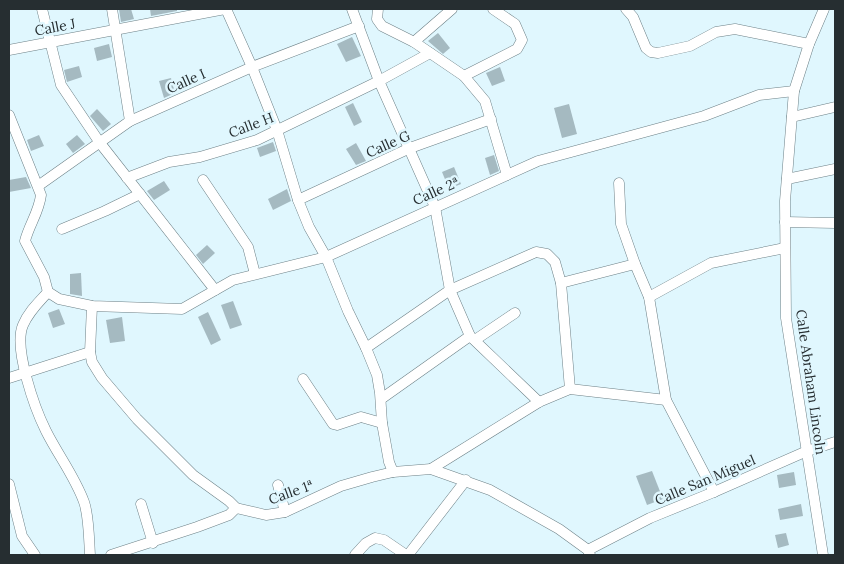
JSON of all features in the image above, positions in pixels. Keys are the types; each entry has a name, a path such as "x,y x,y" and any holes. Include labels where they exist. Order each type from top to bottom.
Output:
{"street":[{"path":"42,9 61,85 100,143 215,290"},
{"path":"112,9 130,121"},
{"path":"225,9 252,67 277,130 298,200 309,227 326,257 377,375 382,423 389,462 393,472"},
{"name":"Calle J","path":"9,50 225,9"},
{"path":"352,9 379,81 435,207 450,290 472,338 539,402"},
{"path":"378,9 377,19 382,26 414,42 464,76 485,100 507,175"},
{"path":"414,42 452,9"},
{"path":"464,76 517,49 522,40 515,24 493,9"},
{"path":"626,9 633,17 646,48 651,52 658,53 690,46 716,32 735,28 810,44"},
{"name":"Calle Abraham Lincoln","path":"823,555 786,318 785,222 794,91 824,9"},
{"name":"Calle I","path":"38,186 130,121 252,67 359,26"},
{"name":"Calle H","path":"127,178 169,162 200,157 257,140 379,81 430,53"},
{"name":"Calle 2ª","path":"48,292 59,299 92,306 182,308 233,280 326,257 538,161 704,116 759,95 794,91"},
{"path":"792,118 835,107"},
{"path":"9,115 41,195 40,206 28,227 25,241 44,277 48,292 31,310 19,338 26,374 37,410 46,431 69,470 84,504 90,555"},
{"name":"Calle G","path":"298,200 410,148 491,119"},
{"path":"787,179 835,169"},
{"path":"203,180 248,247 255,274"},
{"path":"618,183 621,224 649,297 666,400 714,492"},
{"path":"62,229 140,194"},
{"path":"785,222 835,223"},
{"path":"649,297 711,263 785,248"},
{"path":"366,348 450,290 536,252 547,254 555,262 562,283 570,389"},
{"path":"562,283 635,264"},
{"name":"Calle 1ª","path":"92,306 90,352 92,362 102,378 137,419 193,475 236,508 266,516 285,512 341,486 393,472 431,469 466,480 499,495 559,529 589,552"},
{"path":"381,399 472,338 515,313"},
{"path":"9,378 90,352"},
{"path":"303,379 333,424 338,425 361,417 382,423"},
{"path":"431,469 539,402 570,389 666,400"},
{"name":"Calle San Miguel","path":"589,552 650,518 807,451 835,442"},
{"path":"355,555 366,543 376,538 384,540 407,555 466,480"},
{"path":"9,484 22,536 35,555"},
{"path":"278,485 285,512"},
{"path":"141,504 153,543"},
{"path":"111,555 153,543 217,520 229,515 236,508"}],"building":[{"path":"119,9 131,9 134,19 121,22"},
{"path":"150,9 177,9 177,11 151,16"},
{"path":"438,33 450,48 443,54 428,41"},
{"path":"352,37 361,56 346,62 337,44"},
{"path":"109,44 112,57 97,61 94,48"},
{"path":"79,66 82,77 67,82 64,70"},
{"path":"500,67 505,81 492,86 486,73"},
{"path":"171,78 175,93 164,98 159,81"},
{"path":"353,103 362,122 354,126 345,107"},
{"path":"569,104 577,134 562,138 554,108"},
{"path":"97,109 111,124 103,131 90,116"},
{"path":"39,135 44,146 31,151 27,140"},
{"path":"77,135 85,144 73,153 66,144"},
{"path":"273,142 276,151 260,157 257,148"},
{"path":"356,143 366,161 356,165 346,149"},
{"path":"494,155 499,171 490,175 485,158"},
{"path":"454,167 461,184 449,189 442,172"},
{"path":"26,177 31,188 9,192 9,180"},
{"path":"164,181 170,190 154,200 147,191"},
{"path":"287,189 291,201 273,210 268,199"},
{"path":"207,245 215,253 203,264 196,255"},
{"path":"81,273 82,296 70,294 70,274"},
{"path":"233,301 242,325 230,329 221,305"},
{"path":"59,309 65,324 53,328 48,313"},
{"path":"208,312 221,340 211,345 198,317"},
{"path":"122,317 125,341 110,343 106,320"},
{"path":"652,471 663,499 647,505 636,476"},
{"path":"794,472 796,485 779,488 777,475"},
{"path":"801,504 803,516 780,520 778,509"},
{"path":"786,533 789,545 778,548 775,535"}]}
